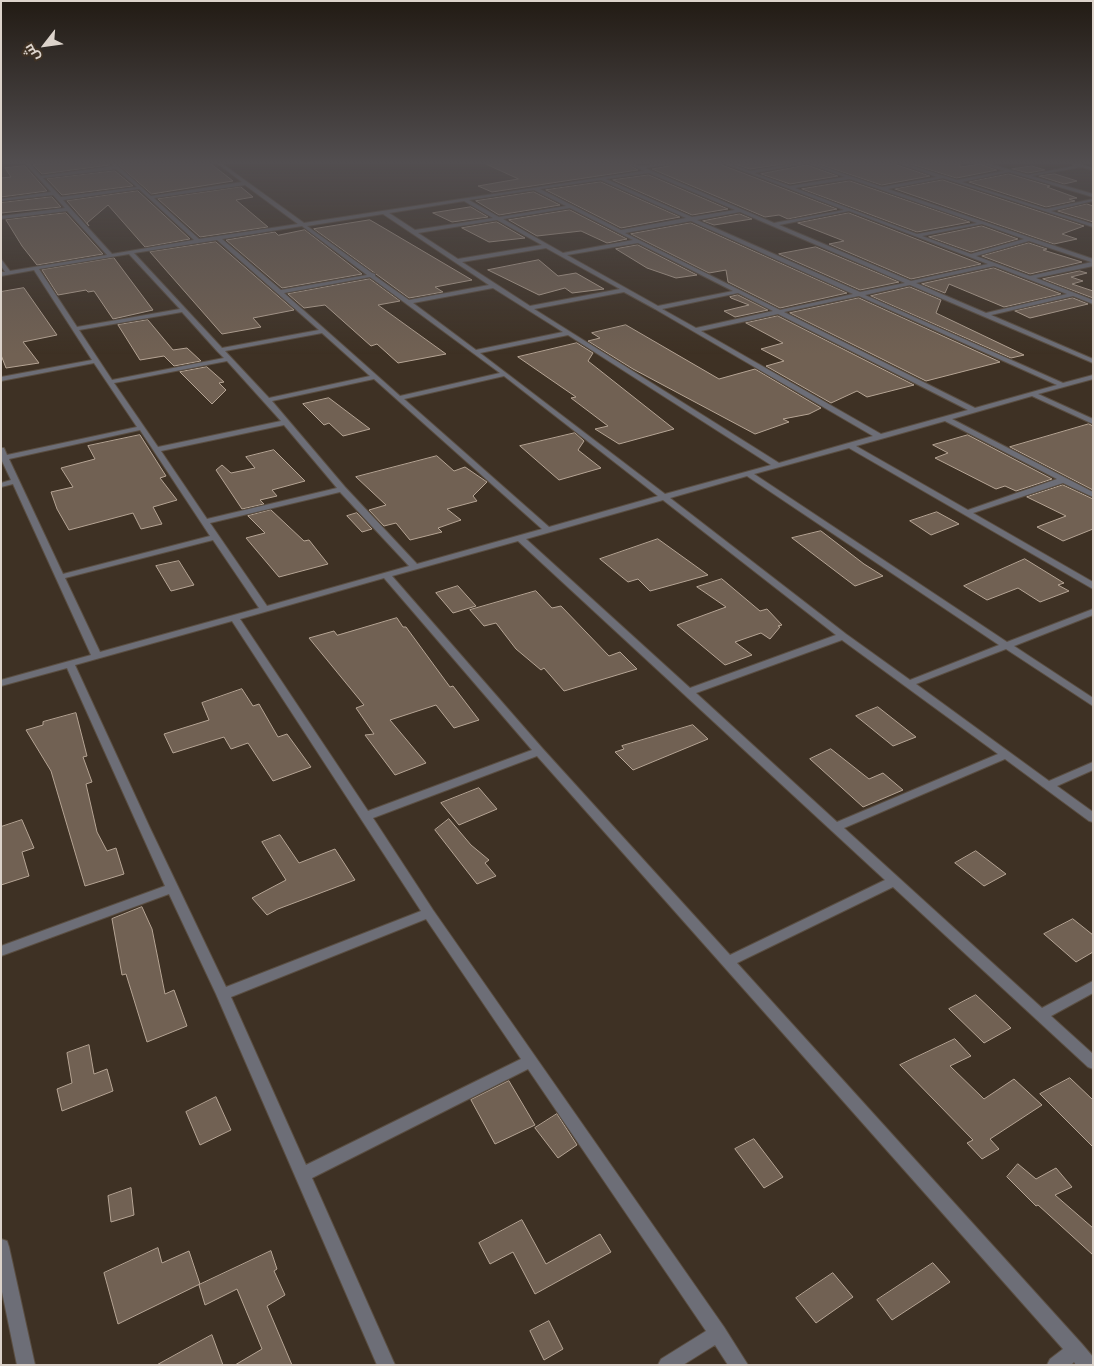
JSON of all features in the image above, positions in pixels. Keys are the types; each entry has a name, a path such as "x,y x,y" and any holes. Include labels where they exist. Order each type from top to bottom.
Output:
{"street":[{"path":"84,227 110,255"},
{"path":"183,227 198,241"},
{"path":"1,274 292,227"},
{"path":"305,227 410,302 505,374 843,636 1093,818"},
{"path":"406,227 494,286 777,465"},
{"path":"414,232 448,227"},
{"path":"512,227 564,254 880,437"},
{"path":"609,227 974,410"},
{"path":"620,232 649,227"},
{"path":"709,227 1062,385"},
{"path":"780,227 1093,361"},
{"path":"893,227 1093,302"},
{"path":"917,236 965,227"},
{"path":"995,227 1093,263"},
{"path":"218,238 548,530"},
{"path":"970,256 1030,239"},
{"path":"564,254 638,241"},
{"path":"457,261 547,246"},
{"path":"130,252 267,400 342,489 415,567"},
{"path":"1,261 8,273"},
{"path":"1029,278 1093,263"},
{"path":"695,330 994,265"},
{"path":"35,268 265,610"},
{"path":"281,292 373,275"},
{"path":"410,302 494,286"},
{"path":"530,308 625,290"},
{"path":"657,308 736,292"},
{"path":"985,315 1072,294"},
{"path":"76,329 184,310"},
{"path":"219,350 324,331"},
{"path":"475,352 570,333"},
{"path":"110,382 228,358"},
{"path":"1,379 96,361"},
{"path":"400,398 505,374"},
{"path":"267,400 376,377"},
{"path":"1,683 1093,377"},
{"path":"1032,394 1093,422"},
{"path":"945,418 1093,496"},
{"path":"156,450 286,422"},
{"path":"97,656 3,454 141,428"},
{"path":"850,445 1093,586"},
{"path":"748,474 1093,703"},
{"path":"966,513 1063,480"},
{"path":"1,484 16,481"},
{"path":"205,522 342,489"},
{"path":"60,577 215,537"},
{"path":"520,538 1093,1063"},
{"path":"386,576 539,751 1088,1365"},
{"path":"910,683 1093,612"},
{"path":"235,618 429,913 739,1365"},
{"path":"688,692 843,636"},
{"path":"70,664 172,888 223,994 386,1365"},
{"path":"365,817 539,751"},
{"path":"836,827 1007,754"},
{"path":"1049,785 1093,766"},
{"path":"728,962 894,881"},
{"path":"1,951 172,888"},
{"path":"223,994 429,913"},
{"path":"1041,1015 1093,986"},
{"path":"302,1175 530,1061"},
{"path":"1,1247 5,1289 26,1365"},
{"path":"667,1365 718,1333"},
{"path":"1056,1365 1076,1350"}],"building":[{"path":"10,227 78,227 103,254 37,265"},
{"path":"127,227 177,227 190,239 145,247"},
{"path":"189,227 268,227 200,237"},
{"path":"328,227 381,227 472,280 435,287 443,292 409,298 314,229"},
{"path":"505,227 525,238 489,242 462,228"},
{"path":"521,227 603,227 627,239 607,243 581,231 537,236"},
{"path":"671,227 699,227 847,293 780,308 728,282 726,270 709,273 631,234"},
{"path":"808,227 885,227 981,264 911,279 829,244 844,241"},
{"path":"903,227 945,227 917,232"},
{"path":"984,227 1018,239 971,252 929,237"},
{"path":"1004,227 1082,227 1062,234 1077,239 1054,244"},
{"path":"305,230 362,274 282,288 226,240 275,232 278,235"},
{"path":"216,242 294,310 253,318 261,327 222,334 150,252"},
{"path":"1029,243 1047,249 1043,250 1082,262 1030,274 982,256"},
{"path":"638,245 697,275 676,278 647,268 616,249"},
{"path":"816,247 899,282 860,290 779,254"},
{"path":"114,258 153,310 113,319 94,291 88,292 86,290 58,295 42,270"},
{"path":"539,260 558,276 576,273 604,289 572,293 565,288 539,295 488,270"},
{"path":"994,268 1061,294 1004,307 949,284 945,293 922,284"},
{"path":"1080,271 1087,273 1071,277 1083,281 1072,284 1093,291 1093,298 1043,279"},
{"path":"370,279 400,301 378,305 446,354 398,363 377,344 371,346 325,305 304,308 288,294"},
{"path":"910,287 941,300 936,313 1024,355 1011,358 871,296"},
{"path":"24,288 57,335 23,342 39,363 6,368 1,355 1,292"},
{"path":"738,295 768,310 735,317 724,311 749,305 730,297"},
{"path":"859,298 1000,362 926,381 790,313"},
{"path":"1073,298 1088,304 1030,318 1015,311"},
{"path":"778,316 914,385 867,397 857,391 831,403 766,366 784,361 761,349 783,343 746,323"},
{"path":"148,320 173,350 187,348 201,361 174,366 164,356 140,360 118,325"},
{"path":"626,325 719,379 755,369 821,408 809,414 783,419 789,422 755,434 633,369 588,341 600,338 592,333"},
{"path":"577,343 593,353 588,361 674,429 619,444 595,429 608,426 571,398 576,397 518,357"},
{"path":"207,367 224,382 219,383 226,390 212,404 180,372"},
{"path":"329,398 370,429 343,436 329,423 324,425 303,404"},
{"path":"1089,424 1093,426 1093,490 1010,447"},
{"path":"575,433 584,441 578,450 601,468 559,480 520,446"},
{"path":"140,435 166,476 160,478 177,500 153,507 162,524 141,529 133,513 69,530 57,509 51,492 73,487 61,468 95,459 88,446"},
{"path":"968,435 1052,479 1016,491 1005,486 996,489 935,458 948,453 933,445"},
{"path":"274,450 305,481 272,490 277,496 260,500 264,504 242,509 216,470 222,465 231,473 255,468 246,457"},
{"path":"437,456 454,471 465,467 487,482 473,496 477,501 447,509 461,520 438,528 442,532 410,540 396,523 384,526 369,510 386,505 356,477"},
{"path":"1063,485 1093,499 1093,529 1063,541 1037,527 1066,516 1027,497"},
{"path":"271,510 304,541 309,540 328,564 279,577 246,538 265,533 248,516"},
{"path":"937,512 959,524 931,535 910,521"},
{"path":"357,513 372,529 362,532 347,516"},
{"path":"821,531 883,576 855,586 792,538"},
{"path":"658,539 708,575 650,591 638,579 628,582 600,559"},
{"path":"1025,559 1064,583 1058,585 1069,591 1040,602 1018,588 987,600 964,586"},
{"path":"179,561 194,585 171,591 156,566"},
{"path":"722,579 760,611 767,609 782,625 778,626 780,627 770,639 761,633 735,642 752,655 725,665 677,625 726,607 697,587"},
{"path":"458,586 476,606 453,613 436,593"},
{"path":"536,591 552,608 561,606 609,656 620,652 637,669 564,691 544,668 541,670 516,649 496,623 484,626 470,610"},
{"path":"397,618 403,627 406,627 450,687 453,686 479,720 454,728 436,705 390,720 426,763 395,775 365,735 374,734 356,708 364,705 309,638 334,631 337,635"},
{"path":"242,689 253,706 259,704 278,737 287,734 311,767 273,781 248,743 231,749 224,737 173,753 164,734 209,720 202,703"},
{"path":"878,707 916,737 893,746 856,716"},
{"path":"76,713 87,756 83,757 92,782 86,784 97,832 107,851 116,848 124,874 85,886 51,771 26,730 43,725 43,722"},
{"path":"693,725 708,739 633,770 615,752 624,749 622,746"},
{"path":"831,749 869,779 883,773 903,790 863,807 810,759"},
{"path":"479,788 497,809 459,825 441,803"},
{"path":"449,819 471,845 489,860 485,863 496,876 477,884 435,830"},
{"path":"22,820 34,848 22,852 29,876 1,885 1,827"},
{"path":"280,835 299,863 335,849 355,880 278,909 267,915 252,898 286,880 262,842"},
{"path":"976,851 1006,874 984,886 955,863"},
{"path":"142,907 152,929 165,994 174,990 187,1026 147,1042 126,974 122,975 112,919"},
{"path":"1073,919 1093,935 1093,952 1076,962 1044,934"},
{"path":"976,995 1011,1028 984,1043 949,1009"},
{"path":"955,1039 971,1056 950,1066 984,1099 1014,1079 1042,1105 990,1139 999,1149 982,1159 967,1143 973,1140 900,1065"},
{"path":"89,1045 94,1074 107,1069 113,1091 62,1111 57,1089 72,1083 67,1053"},
{"path":"1070,1078 1093,1100 1093,1147 1040,1094"},
{"path":"509,1081 535,1125 495,1144 471,1100"},
{"path":"216,1097 231,1130 200,1145 186,1112"},
{"path":"557,1114 577,1145 558,1158 535,1128"},
{"path":"754,1139 783,1177 764,1188 735,1149"},
{"path":"1018,1164 1036,1179 1056,1168 1072,1187 1055,1195 1093,1228 1093,1255 1038,1205 1036,1206 1007,1177"},
{"path":"131,1188 134,1215 111,1222 108,1196"},
{"path":"522,1220 546,1264 600,1234 611,1252 535,1294 513,1252 490,1264 479,1243"},
{"path":"158,1248 162,1263 189,1251 200,1284 118,1324 104,1273"},
{"path":"271,1251 277,1269 274,1271 285,1295 267,1306 292,1365 235,1365 262,1349 237,1289 205,1305 199,1285"},
{"path":"933,1263 950,1282 892,1320 877,1300"},
{"path":"833,1273 853,1297 816,1323 796,1298"},
{"path":"549,1321 563,1349 544,1360 530,1331"},
{"path":"212,1335 223,1365 157,1365"}]}
